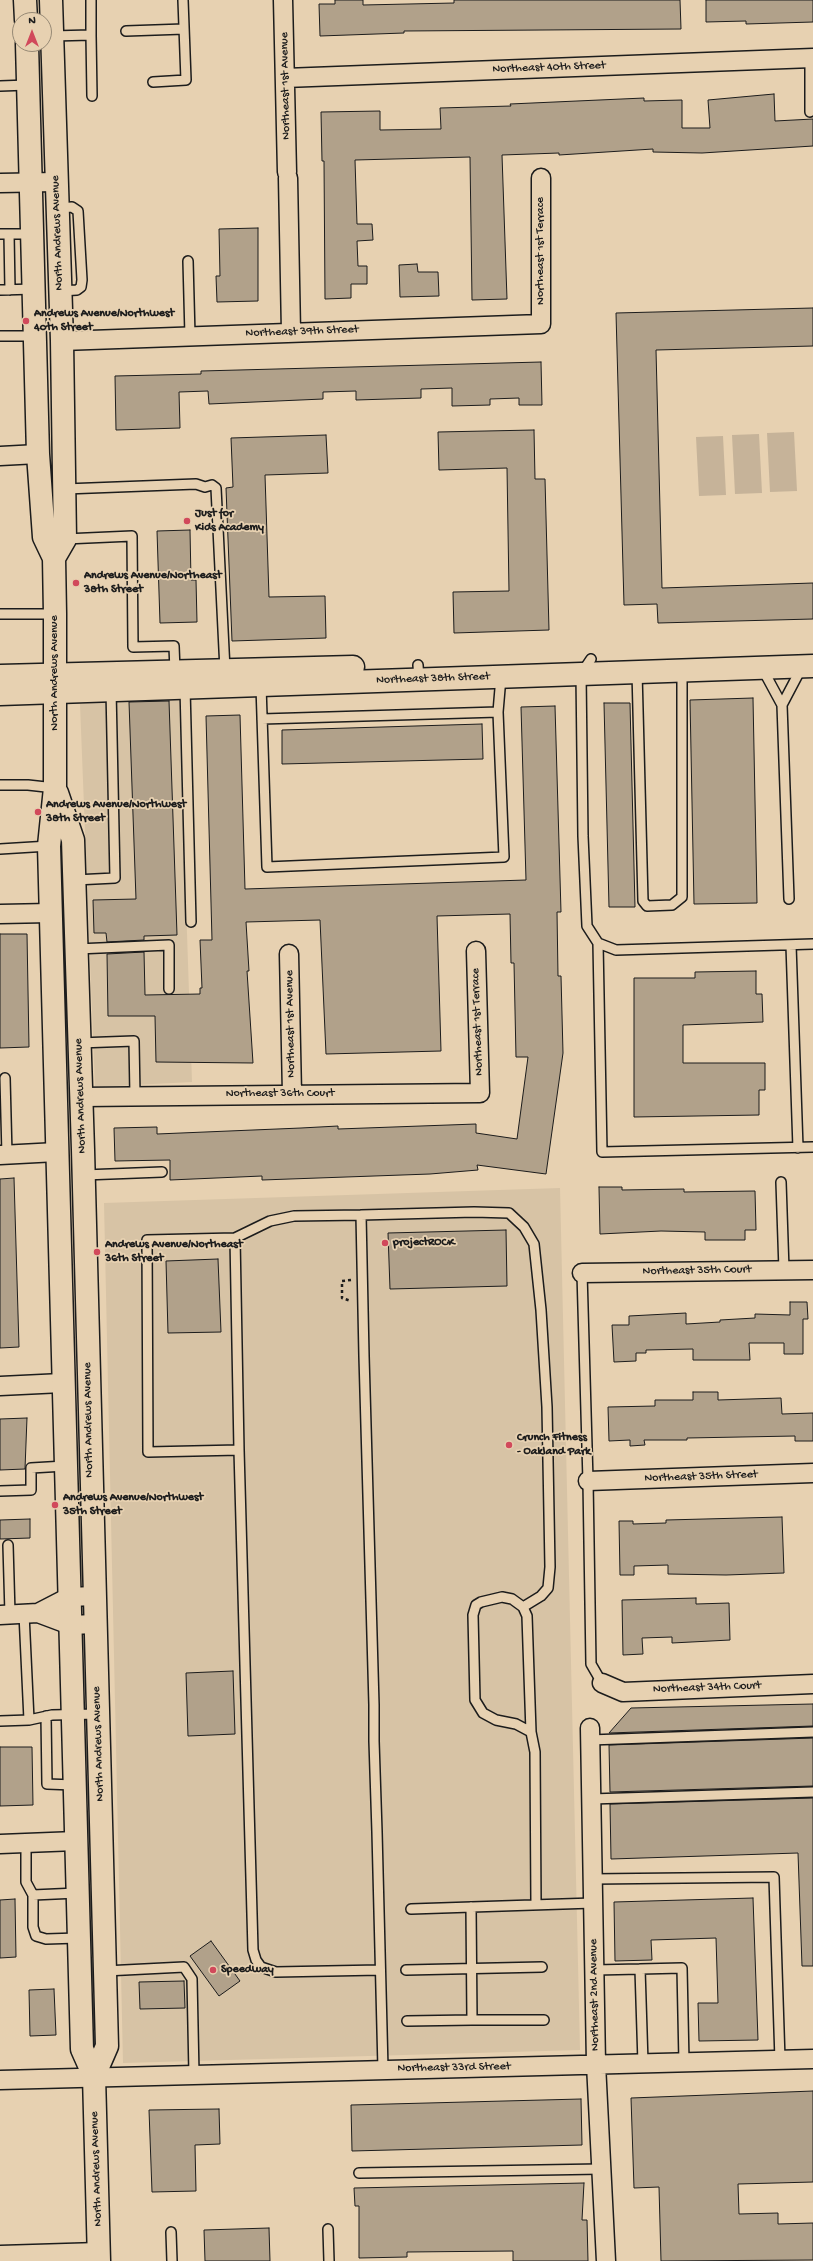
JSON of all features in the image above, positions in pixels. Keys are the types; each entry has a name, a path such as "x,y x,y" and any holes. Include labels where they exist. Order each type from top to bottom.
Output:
{"main road":[{"path":"25,0 26,12"},
{"name":"North Andrews Avenue","path":"51,0 51,12"},
{"name":"North Andrews Avenue","path":"52,36 62,341 65,539"},
{"name":"North Andrews Avenue","path":"27,52 38,454 44,537 54,558 56,614 54,683 55,788 49,846 50,913 78,1938 82,2049 94,2076 99,2257"},
{"path":"54,558 65,539"},
{"name":"Northeast 38th Street","path":"54,683 180,680 261,686 419,673 586,667 810,662"},
{"name":"Northeast 38th Street","path":"54,683 111,690 180,680 225,670 419,673 501,677 586,667 637,672 762,668 810,662"},
{"path":"0,676 54,683"},
{"path":"0,694 54,683"},
{"name":"North Andrews Avenue","path":"55,788 73,840 84,1175 107,2046 94,2076"},
{"path":"54,1064 63,1083 70,1091 81,1097"},
{"path":"57,1152 69,1156 84,1175"}],"street":[{"name":"Northeast 1st Avenue","path":"283,0 291,332"},
{"name":"Northeast 40th Street","path":"286,78 812,58"},
{"name":"Northeast 1st Terrace","path":"541,178 541,324"},
{"path":"0,183 56,182"},
{"name":"Northeast 39th Street","path":"62,341 541,324"},
{"path":"0,456 38,454"},
{"path":"0,914 50,913"},
{"name":"Northeast 1st Terrace","path":"476,951 480,1093"},
{"name":"Northeast 1st Avenue","path":"289,954 292,1094"},
{"name":"Northeast 36th Court","path":"81,1097 135,1095 480,1093"},
{"path":"4,1155 57,1152"},
{"name":"Northeast 35th Court","path":"582,1273 813,1270"},
{"path":"0,1386 62,1383"},
{"name":"Northeast 35th Street","path":"588,1481 813,1473"},
{"path":"18,1614 69,1597 94,1596"},
{"path":"18,1614 70,1626 95,1624"},
{"name":"Northeast 34th Court","path":"602,1683 623,1692 813,1684"},
{"name":"Northeast 2nd Avenue","path":"590,1734 596,2064 606,2261"},
{"path":"0,1844 76,1841"},
{"name":"Northeast 33rd Street","path":"0,2080 94,2076 813,2059"},
{"path":"0,2255 99,2257"}],"lane":[{"path":"91,0 92,96"},
{"path":"153,82 186,80 183,0"},
{"path":"126,31 184,29"},
{"path":"52,36 92,35"},
{"path":"810,112 812,58"},
{"path":"0,86 28,85"},
{"path":"10,290 5,234 32,234"},
{"path":"188,261 190,336"},
{"path":"0,290 34,289"},
{"path":"0,336 35,336"},
{"path":"65,489 196,484 205,486 212,485 216,488 225,670"},
{"path":"65,539 132,536 134,647 174,646 180,680 191,922"},
{"path":"0,614 56,614"},
{"path":"782,704 810,662"},
{"path":"586,667 587,926 598,943 602,1152 813,1147"},
{"path":"762,668 782,704 789,899"},
{"path":"637,672 643,901 647,906 672,905 682,897 682,670"},
{"path":"261,686 267,867 504,857 498,712 501,677"},
{"path":"75,880 115,878 111,690"},
{"path":"262,719 498,712"},
{"path":"0,785 28,785 55,788"},
{"path":"0,849 49,846"},
{"path":"598,943 616,950 813,944"},
{"path":"791,944 798,1148"},
{"path":"77,949 169,945 169,989"},
{"path":"79,1043 134,1041 135,1095"},
{"path":"4,1155 5,1078"},
{"path":"84,1175 162,1172"},
{"path":"781,1182 784,1270"},
{"path":"239,1450 148,1452 147,1240 235,1238 270,1221 294,1216 474,1212 510,1213 524,1227 534,1244 541,1310 546,1407 550,1567 548,1588 541,1596 523,1607"},
{"path":"361,1215 383,2069"},
{"path":"235,1238 239,1450 253,1950 256,1960 261,1966 276,1972 380,1970"},
{"path":"582,1273 588,1481 591,1664 602,1683"},
{"path":"0,1491 31,1490 31,1468 65,1466"},
{"path":"8,1545 18,1614 29,1720"},
{"path":"531,1732 516,1724 496,1720 483,1713 475,1700 473,1627 476,1605 481,1602 502,1597 512,1599 523,1607 527,1616 531,1732 535,1752 536,1905"},
{"path":"0,1721 29,1720 46,1716 73,1714 98,1714"},
{"path":"46,1716 47,1784 74,1785"},
{"path":"590,1734 813,1732"},
{"path":"592,1799 813,1792"},
{"path":"26,1844 26,1882 33,1895 33,1927 36,1936 46,1939 78,1938"},
{"path":"593,1879 774,1876 780,2060"},
{"path":"33,1895 77,1893"},
{"path":"411,1909 593,1903"},
{"path":"471,1907 472,2020"},
{"path":"406,1970 542,1966"},
{"path":"105,1972 184,1967 192,1979 194,2074"},
{"path":"595,1970 682,1968 684,2062"},
{"path":"640,1969 643,2063"},
{"path":"407,2021 544,2020"},
{"path":"359,2174 601,2169"},
{"path":"328,2229 329,2261"},
{"path":"172,2232 172,2261"}],"shaded area":[{"path":"794,432 797,491 770,492 767,433"},
{"path":"759,434 762,493 735,494 732,435"},
{"path":"723,436 726,495 699,496 696,437"},
{"path":"179,696 192,1082 95,1087 80,704"},
{"path":"560,1188 580,2050 123,2063 104,1203"}],"building":[{"path":"335,0 363,0 363,5 454,3 454,0 680,0 681,29 404,31 404,33 320,36 319,4 335,4"},
{"path":"706,0 813,0 813,22 746,24 746,21 706,22"},
{"path":"774,94 775,121 813,119 813,146 702,153 653,152 653,149 559,155 559,153 502,155 507,299 472,300 470,157 355,160 357,224 372,224 373,240 357,241 358,266 367,266 367,284 351,284 351,298 325,299 324,161 322,161 321,112 380,111 380,130 441,129 440,108 511,106 510,104 644,98 644,101 682,100 682,128 710,128 708,100"},
{"path":"258,228 258,301 217,302 216,276 220,276 219,229"},
{"path":"417,264 418,272 438,272 439,296 400,297 399,265"},
{"path":"813,308 813,346 656,350 662,588 813,583 813,619 658,623 657,604 624,605 616,313"},
{"path":"541,362 542,405 519,405 519,398 490,399 490,405 452,406 452,388 421,389 421,398 356,400 356,391 323,392 323,399 209,404 208,391 179,392 180,428 116,430 115,376 201,374 201,371"},
{"path":"534,430 535,479 545,479 549,630 454,633 453,592 509,591 507,468 439,470 438,432"},
{"path":"326,435 328,473 265,475 269,597 325,596 326,638 232,641 226,488 233,487 231,438"},
{"path":"190,530 191,580 196,580 197,622 160,623 157,531"},
{"path":"753,698 757,903 694,904 690,700"},
{"path":"169,701 177,935 144,936 144,940 107,942 106,933 94,933 93,900 136,899 129,702"},
{"path":"604,703 630,703 635,907 609,907"},
{"path":"555,706 561,912 557,912 558,976 561,976 563,1053 546,1174 477,1165 478,1170 430,1174 262,1180 262,1176 170,1180 170,1160 115,1161 114,1128 157,1127 157,1134 338,1126 338,1129 476,1124 476,1133 517,1139 528,1057 516,1057 514,963 511,963 510,914 437,916 441,1051 326,1054 320,920 246,922 249,971 247,971 253,1063 156,1062 155,1016 108,1016 107,954 144,952 145,995 200,994 200,988 202,988 200,940 212,940 206,716 240,715 245,889 526,880 521,707"},
{"path":"482,724 483,759 282,764 282,730"},
{"path":"0,934 27,934 29,1047 0,1048"},
{"path":"756,971 756,994 762,994 763,1022 683,1025 683,1063 765,1063 765,1090 759,1090 759,1115 634,1117 634,978 695,978 695,972"},
{"path":"14,1178 19,1347 0,1348 0,1179"},
{"path":"599,1187 622,1187 622,1190 684,1189 684,1192 755,1191 756,1230 745,1230 745,1240 705,1240 705,1232 661,1231 600,1234"},
{"path":"506,1230 507,1286 390,1289 388,1233"},
{"path":"218,1259 221,1332 168,1333 166,1261"},
{"path":"790,1302 807,1302 808,1319 803,1319 803,1354 784,1354 784,1343 749,1343 750,1360 693,1360 693,1349 646,1350 646,1353 636,1353 636,1361 614,1362 612,1325 629,1325 629,1316 686,1313 686,1324 720,1322 720,1320 755,1318 755,1314 790,1315"},
{"path":"693,1392 718,1392 718,1400 781,1398 782,1414 813,1413 813,1441 795,1441 795,1436 687,1438 687,1440 644,1440 645,1445 630,1446 630,1440 609,1441 608,1407 655,1406 655,1400 693,1400"},
{"path":"27,1418 25,1469 0,1470 0,1419"},
{"path":"782,1517 784,1573 726,1575 668,1574 668,1565 634,1566 634,1575 620,1575 619,1521 633,1521 633,1524 666,1523 666,1520"},
{"path":"30,1519 30,1538 0,1539 0,1520"},
{"path":"696,1598 696,1604 729,1603 730,1640 672,1643 672,1637 642,1638 643,1654 623,1655 622,1600"},
{"path":"233,1671 235,1734 188,1736 186,1673"},
{"path":"813,1704 813,1726 609,1733 631,1708"},
{"path":"813,1738 813,1786 610,1792 609,1745"},
{"path":"0,1747 32,1747 33,1805 0,1806"},
{"path":"813,1798 813,1966 802,1966 798,1853 611,1859 610,1804"},
{"path":"753,1898 758,2040 699,2041 698,2003 718,2003 716,1938 651,1940 652,1960 615,1961 614,1902"},
{"path":"15,1899 16,1957 0,1958 0,1900"},
{"path":"211,1941 240,1981 219,1996 190,1956"},
{"path":"184,1981 185,2008 140,2009 139,1982"},
{"path":"54,1989 56,2035 30,2036 29,1990"},
{"path":"813,2091 813,2182 738,2184 739,2214 778,2213 778,2224 813,2223 813,2260 661,2261 659,2187 634,2188 631,2098"},
{"path":"581,2099 582,2145 352,2151 351,2105"},
{"path":"219,2109 220,2144 195,2145 196,2191 152,2192 149,2110"},
{"path":"584,2183 582,2220 587,2220 588,2261 513,2261 513,2251 407,2252 407,2257 359,2258 359,2206 355,2206 354,2188"},
{"path":"269,2228 270,2261 205,2261 204,2230"}],"place":[{"name":"Andrews Avenue/Northwest 40th Street","path":"26,321"},
{"name":"Just for Kids Academy","path":"187,521"},
{"name":"Andrews Avenue/Northeast 38th Street","path":"76,583"},
{"name":"Andrews Avenue/Northwest 38th Street","path":"38,812"},
{"name":"projectROCK","path":"385,1243"},
{"name":"Andrews Avenue/Northeast 36th Street","path":"97,1252"},
{"name":"Crunch Fitness - Oakland Park","path":"509,1445"},
{"name":"Andrews Avenue/Northwest 35th Street","path":"55,1505"},
{"name":"Speedway","path":"213,1970"}]}
